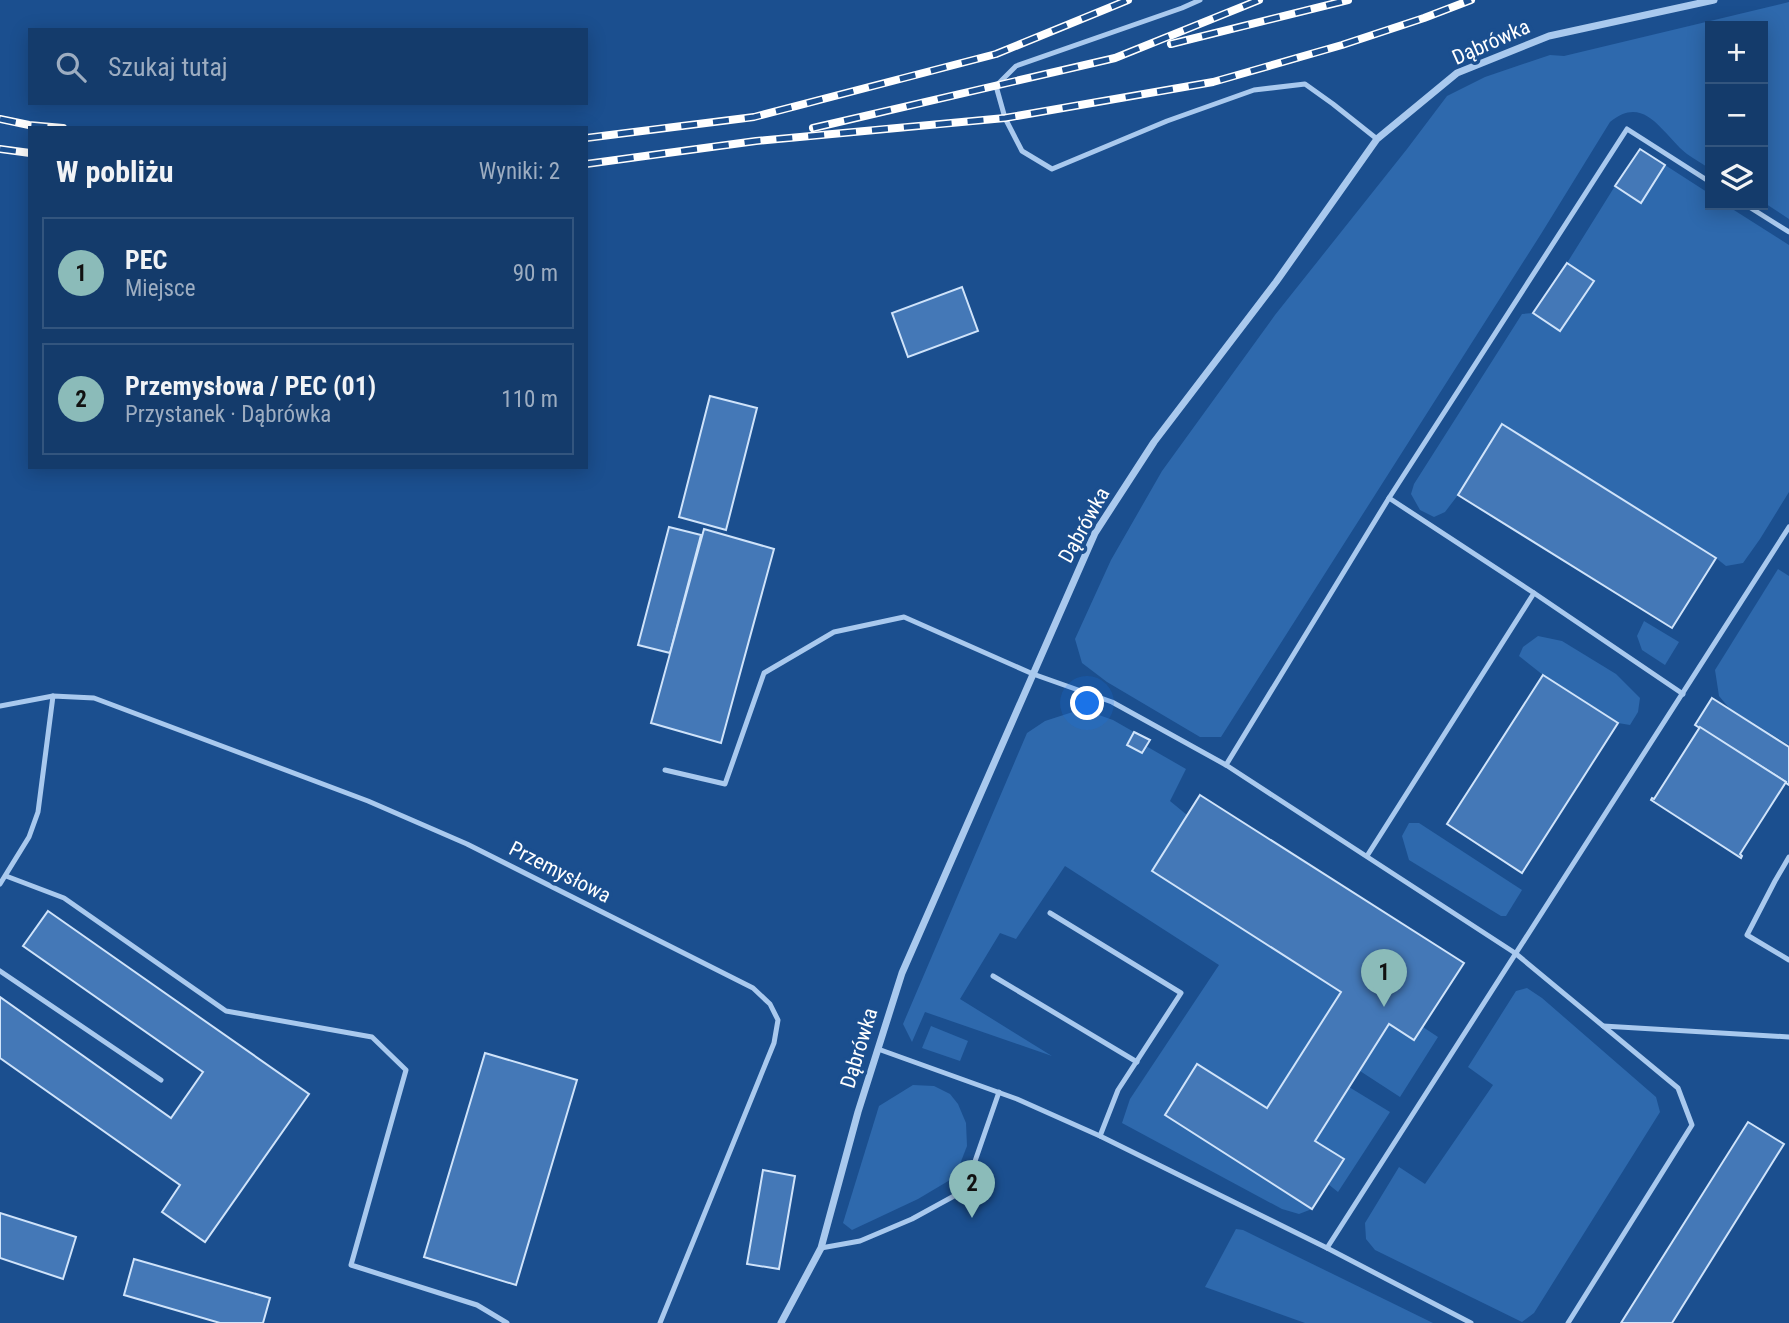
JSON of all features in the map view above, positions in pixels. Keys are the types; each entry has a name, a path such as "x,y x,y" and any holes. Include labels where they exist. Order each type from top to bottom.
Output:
{"street":[{"name":"Dąbrówka","path":"781,1323 821,1248 858,1112 902,973 1095,533 1154,442 1276,282 1377,139 1457,74 1549,36 1714,0"}],"lane":[{"path":"1200,0 1016,66 996,86 1005,118 1022,151 1052,169 1167,121 1254,90 1305,84 1377,139"},
{"path":"1226,765 1389,498 1626,129 1705,179"},
{"path":"1754,210 1789,232"},
{"path":"1389,498 1683,694"},
{"path":"1327,1248 1789,527"},
{"path":"1367,856 1534,593"},
{"path":"665,771 725,784 764,673 834,632 904,617 1033,674 1112,702 1226,765 1515,953 1678,1088 1692,1125 1568,1323"},
{"path":"0,884 29,837 38,812 53,696"},
{"name":"Przemysłowa","path":"0,706 53,696 94,698 380,807 467,844 563,891 753,988 771,1004 778,1020 774,1043 660,1323"},
{"path":"1789,857 1747,935 1789,960"},
{"path":"6,876 64,898 226,1011 372,1037 406,1070 351,1265 477,1305 507,1323"},
{"path":"1050,913 1181,993 1118,1090 1101,1136"},
{"path":"0,971 161,1080"},
{"path":"993,976 1136,1062"},
{"path":"1603,1026 1789,1037"},
{"path":"877,1048 999,1092 1101,1136 1471,1323"},
{"path":"821,1248 860,1241 912,1219 965,1190 999,1092"}],"shaded area":[{"path":"1789,2 1789,219 1768,205 1768,21 1710,21"},
{"path":"1705,22 1705,166 1687,154 1661,127 1643,114 1622,114 1610,122 1221,737 1200,737 1107,682 1082,663 1075,639 1111,560 1162,471 1275,315 1447,96 1485,77 1550,55 1564,56"},
{"path":"1665,165 1705,191 1705,210 1734,210 1789,245 1789,492 1743,563 1726,566 1503,424 1445,512 1434,517 1420,510 1411,494 1414,484 1522,314 1533,313 1593,281 1567,263 1615,186 1641,202"},
{"path":"1778,569 1789,576 1789,745 1729,708 1719,696 1715,670"},
{"path":"1644,621 1679,642 1665,665 1642,650 1637,636"},
{"path":"1538,636 1562,641 1616,674 1640,698 1638,712 1630,725 1618,723 1543,675 1519,656 1523,647"},
{"path":"1082,709 1113,720 1134,732 1127,745 1142,753 1146,746 1186,769 1170,801 1187,815 1152,871 1341,992 1267,1108 1198,1064 1165,1114 1312,1209 1299,1214 1282,1209 1122,1123 1130,1099 1219,965 1065,866 1016,939 1000,933 960,999 1052,1056 925,1012 912,1042 903,1024 1027,733 1045,721"},
{"path":"1409,823 1419,823 1522,890 1506,916 1501,916 1409,860 1402,836"},
{"path":"1527,988 1656,1097 1660,1112 1534,1313 1522,1322 1375,1250 1366,1239 1365,1223 1399,1167 1425,1184 1493,1085 1468,1067 1516,991"},
{"path":"1389,1024 1414,1040 1423,1027 1438,1037 1400,1097 1360,1071"},
{"path":"931,1026 968,1041 960,1061 922,1048"},
{"path":"913,1085 934,1086 950,1094 958,1104 966,1123 967,1146 955,1177 918,1199 852,1230 843,1223 879,1106"},
{"path":"1349,1087 1390,1112 1338,1192 1328,1184 1344,1159 1315,1141"},
{"path":"1236,1229 1243,1230 1433,1323 1305,1323 1205,1287"}],"building":[{"path":"1640,149 1665,165 1641,203 1615,186"},
{"path":"1567,263 1594,281 1560,331 1533,313"},
{"path":"962,287 978,331 908,357 892,313"},
{"path":"710,396 757,408 726,530 679,517"},
{"path":"1502,424 1716,558 1672,628 1458,495"},
{"path":"669,527 701,535 670,653 638,645"},
{"path":"704,529 774,549 721,743 651,723"},
{"path":"1543,675 1618,723 1522,873 1447,824"},
{"path":"1712,698 1789,747 1789,785 1695,725"},
{"path":"1700,727 1786,782 1740,854 1741,858 1651,800"},
{"path":"1134,732 1150,740 1142,753 1127,745"},
{"path":"1200,795 1464,963 1414,1040 1389,1024 1315,1141 1344,1159 1312,1209 1165,1115 1197,1064 1267,1108 1341,992 1152,871"},
{"path":"48,911 309,1094 205,1242 162,1212 180,1185 0,1058 0,997 171,1118 203,1072 23,946"},
{"path":"485,1053 577,1080 516,1285 424,1257"},
{"path":"1748,1122 1784,1144 1672,1323 1621,1323"},
{"path":"763,1170 795,1176 779,1269 747,1264"},
{"path":"0,1213 76,1237 63,1279 0,1258"},
{"path":"134,1259 270,1298 263,1323 220,1323 124,1295"}],"railway":[{"path":"588,138 754,117 996,54 1128,0"},
{"path":"813,128 1115,58 1259,0"},
{"path":"1171,44 1348,0"},
{"path":"588,164 756,141 1005,118 1213,82 1342,45 1471,0"},
{"path":"0,119 40,126"},
{"path":"0,149 28,153"}],"place":[{"name":"PEC","path":"1384,1007"},
{"name":"Przemysłowa / PEC (01)","path":"972,1218"}]}
